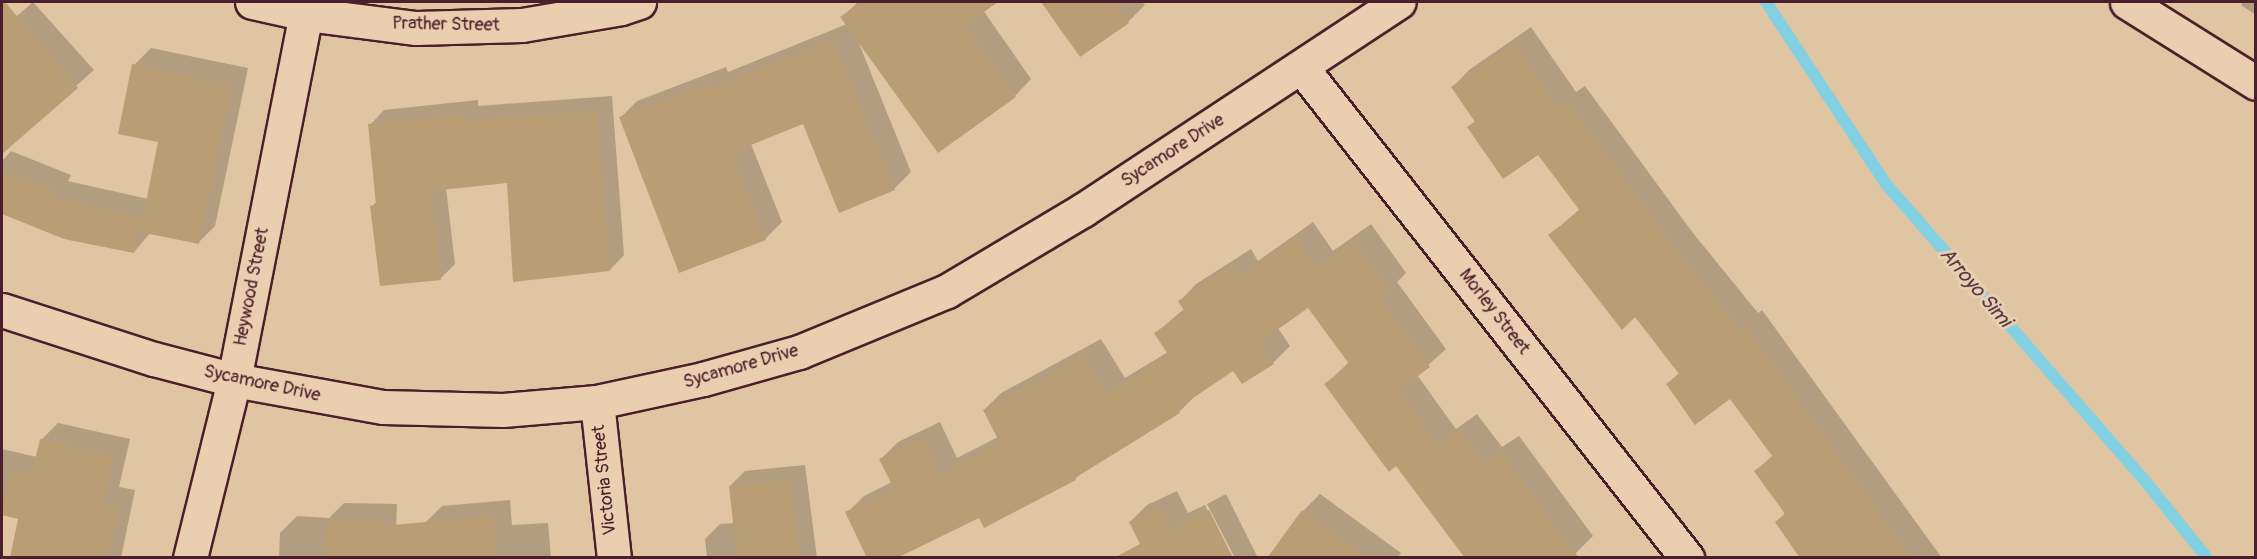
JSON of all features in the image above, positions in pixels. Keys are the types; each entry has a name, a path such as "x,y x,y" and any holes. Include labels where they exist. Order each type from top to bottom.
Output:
{"street":[{"name":"Prather Street","path":"252,2 306,15 416,28 522,25 621,8 639,2"},
{"name":"Sycamore Drive","path":"2,310 154,359 234,380 383,407 503,410 597,402 703,379 799,352 946,291 1083,210 1399,2"},
{"path":"2127,2 2256,83"},
{"name":"Heywood Street","path":"190,558 234,380 306,15"},
{"name":"Morley Street","path":"1301,67 1687,558"},
{"name":"Victoria Street","path":"597,402 614,558"}],"building":[{"path":"2,2 5,2 78,88 2,154"},
{"path":"862,2 998,2 965,25 1016,97 938,153 840,17"},
{"path":"1041,2 1114,2 1129,23 1080,57"},
{"path":"833,39 895,190 839,213 803,124 736,151 738,156 734,157 766,240 679,273 619,117 709,83 711,88"},
{"path":"1514,43 1559,108 1568,101 1676,249 1741,329 1745,325 1912,558 1800,558 1775,522 1785,514 1754,471 1773,457 1730,399 1695,425 1666,384 1679,374 1635,317 1622,330 1548,235 1580,211 1538,155 1503,179 1467,127 1475,122 1451,87"},
{"path":"132,64 232,85 199,244 140,232 158,142 118,134"},
{"path":"597,110 610,271 513,282 507,183 431,191 441,280 380,286 370,206 376,205 368,124 463,114 464,120"},
{"path":"2,170 56,191 53,198 142,216 134,253 64,239 2,214"},
{"path":"1296,238 1316,267 1354,240 1390,291 1380,298 1430,367 1399,390 1439,445 1460,429 1485,463 1501,451 1579,558 1465,558 1396,466 1389,472 1324,384 1350,365 1308,308 1260,342 1274,364 1242,384 1233,371 1177,409 1180,413 1075,478 1076,480 984,528 979,518 897,558 867,558 845,512 894,489 879,459 923,438 940,474 1000,443 983,410 1046,377 1083,354 1107,394 1169,356 1154,333 1185,312 1178,301 1233,265 1241,276"},
{"path":"40,439 114,456 103,503 119,507 108,558 10,558 18,519 2,515 2,508 10,471 31,476"},
{"path":"790,479 800,558 737,558 729,486"},
{"path":"1160,506 1171,529 1209,510 1233,558 1114,558 1140,544 1129,522"},
{"path":"1302,510 1368,558 1267,558"},
{"path":"493,516 498,558 325,558 326,519 381,521 381,526"}],"waterway":[{"name":"Arroyo Simi","path":"1766,2 1886,184 2146,482 2207,558"}]}
